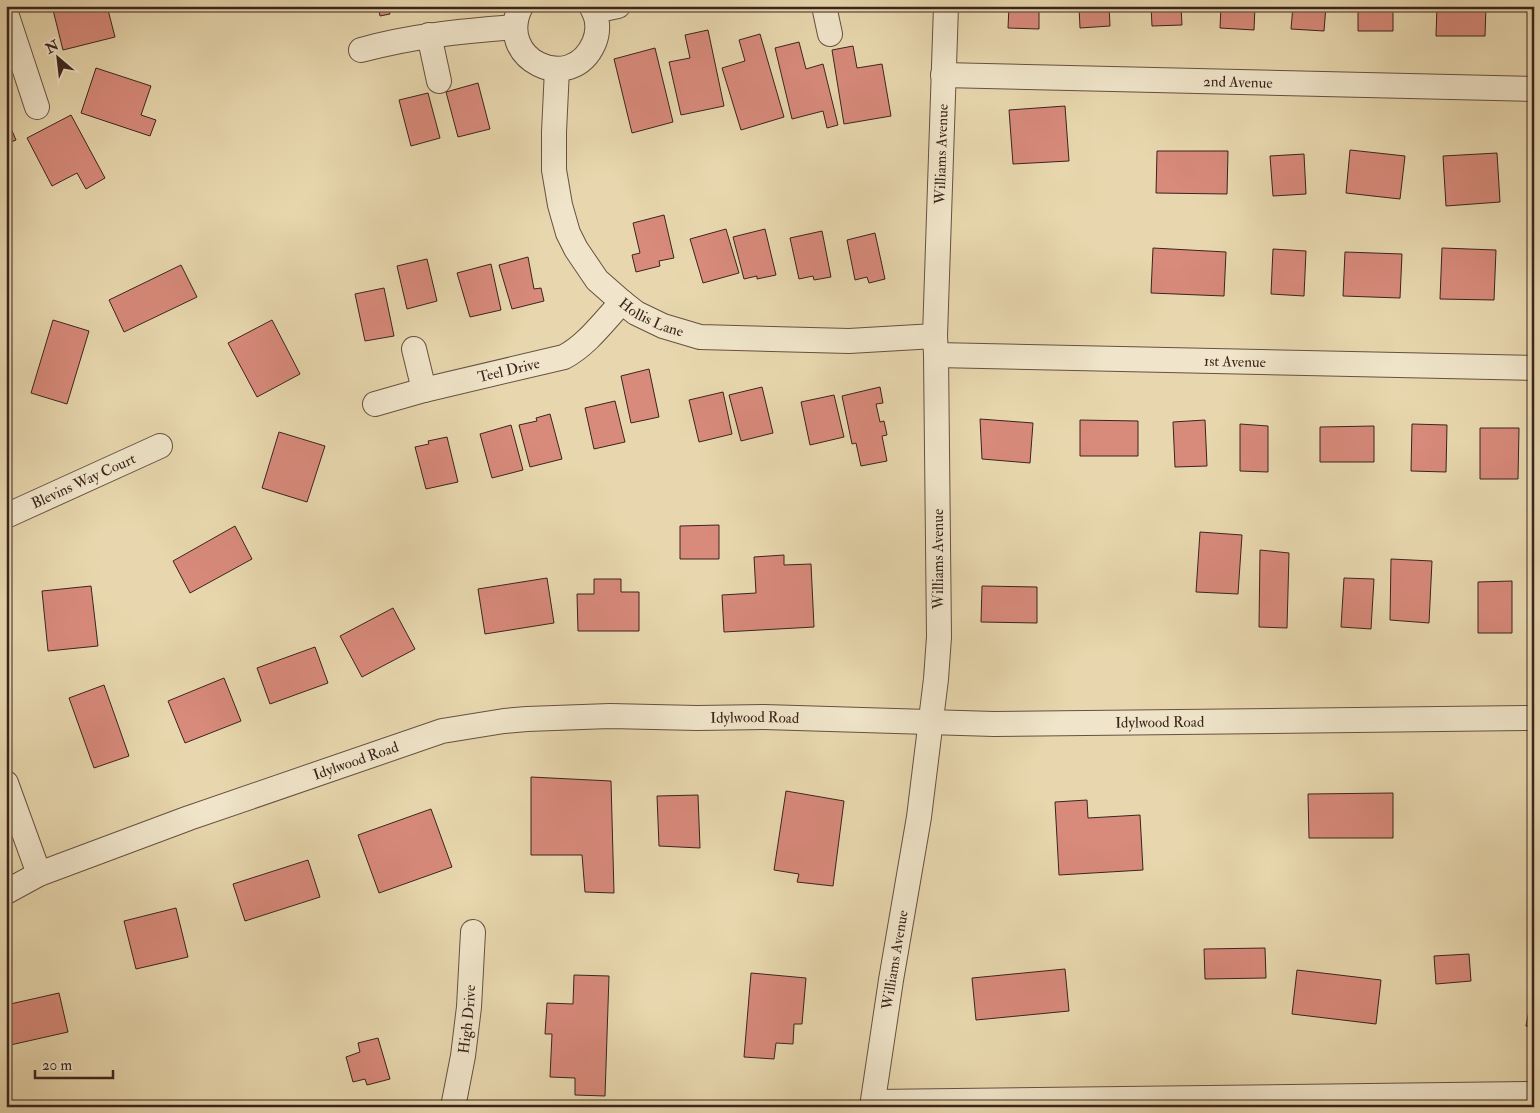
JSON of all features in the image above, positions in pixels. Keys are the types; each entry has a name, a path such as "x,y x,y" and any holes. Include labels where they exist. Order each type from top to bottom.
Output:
{"street":[{"path":"361,50 518,16 516,39 522,51 531,61 543,67 557,69 570,67 582,60 591,50 596,38 598,24 593,9 618,6"},
{"path":"824,6 830,34"},
{"name":"Williams Avenue","path":"873,1104 891,980 920,817 924,766 932,721 938,637 935,345 946,6"},
{"path":"6,13 36,107"},
{"path":"428,35 439,81"},
{"name":"Hollis Lane","path":"557,69 554,170 560,205 568,233 576,249 597,280 622,302 636,312 663,326 700,337 935,345"},
{"name":"2nd Avenue","path":"943,75 1534,89"},
{"name":"Teel Drive","path":"375,404 424,390 564,356 575,351 585,342 622,302"},
{"name":"1st Avenue","path":"935,345 1534,368"},
{"path":"414,349 424,390"},
{"name":"Blevins Way Court","path":"6,516 160,446"},
{"name":"Idylwood Road","path":"6,892 39,874 189,818 442,731 527,719 610,716 764,717 994,724 1534,718"},
{"path":"6,783 39,874"},
{"name":"High Drive","path":"453,1107 463,1056 469,1006 473,932"},
{"path":"873,1104 1534,1094"}],"building":[{"path":"52,6 107,6 115,37 63,50"},
{"path":"378,6 388,6 390,14 380,16"},
{"path":"1009,6 1039,6 1039,29 1008,28"},
{"path":"1079,6 1109,6 1110,26 1080,28"},
{"path":"1151,6 1181,6 1182,25 1152,26"},
{"path":"1221,6 1255,6 1254,30 1220,28"},
{"path":"1293,6 1326,6 1324,31 1291,29"},
{"path":"1393,6 1393,31 1358,31 1358,7"},
{"path":"1437,6 1486,6 1485,36 1436,36"},
{"path":"708,30 724,106 681,115 669,62 690,58 685,35"},
{"path":"760,34 784,117 741,130 722,68 745,61 739,40"},
{"path":"799,42 806,69 823,64 838,125 827,128 823,111 792,119 775,48"},
{"path":"853,46 857,68 882,64 891,116 844,124 832,50"},
{"path":"655,48 673,122 632,133 614,59"},
{"path":"96,68 151,86 141,115 156,120 150,136 81,113"},
{"path":"478,83 490,129 458,137 446,92"},
{"path":"428,93 440,138 411,146 399,100"},
{"path":"1065,106 1069,161 1013,164 1009,110"},
{"path":"71,115 105,178 86,189 77,173 52,186 27,138"},
{"path":"6,117 16,140 6,144"},
{"path":"1350,150 1405,156 1400,199 1346,193"},
{"path":"1157,151 1228,151 1227,194 1156,193"},
{"path":"1497,153 1500,202 1446,206 1443,156"},
{"path":"1304,154 1306,194 1273,196 1270,156"},
{"path":"664,215 674,258 659,261 660,266 636,272 632,255 640,253 633,223"},
{"path":"726,229 739,273 703,283 690,239"},
{"path":"765,229 776,275 757,279 757,276 744,279 733,237"},
{"path":"822,231 831,277 814,280 813,276 799,279 790,238"},
{"path":"875,233 885,279 869,283 867,277 855,280 847,240"},
{"path":"1153,248 1226,252 1224,296 1151,293"},
{"path":"1442,248 1496,250 1494,300 1440,299"},
{"path":"1273,249 1306,251 1304,296 1271,294"},
{"path":"1345,252 1402,254 1400,298 1343,296"},
{"path":"528,257 534,289 541,288 544,301 512,309 499,265"},
{"path":"427,259 437,301 407,309 397,266"},
{"path":"491,264 501,310 470,317 457,273"},
{"path":"181,265 197,297 124,332 109,300"},
{"path":"384,288 394,336 365,341 355,294"},
{"path":"53,320 89,331 67,404 31,393"},
{"path":"272,320 300,374 257,397 228,343"},
{"path":"649,369 659,417 631,423 621,376"},
{"path":"762,387 773,433 741,441 729,395"},
{"path":"880,387 883,403 876,404 880,422 884,421 887,435 882,436 887,461 861,466 856,443 852,444 842,396"},
{"path":"723,392 732,434 699,442 689,400"},
{"path":"834,395 844,437 810,445 801,402"},
{"path":"615,401 625,442 594,449 585,408"},
{"path":"550,414 562,459 530,467 519,425 537,421 536,418"},
{"path":"980,419 1033,423 1030,463 982,459"},
{"path":"1080,420 1138,421 1138,456 1080,456"},
{"path":"1205,420 1207,466 1175,467 1173,422"},
{"path":"1240,424 1268,426 1268,472 1240,471"},
{"path":"1412,424 1447,425 1446,472 1411,471"},
{"path":"511,425 523,470 492,478 480,434"},
{"path":"1374,426 1374,462 1320,462 1320,427"},
{"path":"1480,428 1519,428 1518,479 1480,479"},
{"path":"279,432 325,446 307,502 262,488"},
{"path":"447,437 458,482 426,489 415,447 429,444 428,441"},
{"path":"719,525 719,559 680,559 680,526"},
{"path":"235,526 252,559 190,593 173,561"},
{"path":"1200,532 1242,535 1238,594 1196,592"},
{"path":"1260,550 1289,553 1287,628 1259,627"},
{"path":"784,555 784,565 811,564 814,627 724,632 722,595 756,593 754,557"},
{"path":"1391,559 1432,561 1429,623 1390,620"},
{"path":"547,578 554,623 485,634 478,589"},
{"path":"1344,578 1374,579 1371,629 1341,627"},
{"path":"594,579 621,579 621,592 639,592 639,631 578,631 577,594 594,594"},
{"path":"1512,581 1512,633 1478,633 1478,582"},
{"path":"91,586 98,646 48,651 42,591"},
{"path":"982,586 1037,587 1037,623 981,622"},
{"path":"393,608 415,649 362,677 340,636"},
{"path":"315,647 328,683 270,704 257,668"},
{"path":"224,678 241,721 185,743 168,701"},
{"path":"104,685 129,756 94,768 69,698"},
{"path":"531,777 611,781 614,893 585,892 582,855 531,855"},
{"path":"786,791 844,801 833,886 797,882 799,874 774,870"},
{"path":"1393,793 1393,838 1309,838 1308,794"},
{"path":"698,795 700,848 659,846 657,796"},
{"path":"1087,800 1088,818 1140,815 1143,870 1059,875 1055,802"},
{"path":"431,809 452,867 379,893 358,835"},
{"path":"1534,856 1534,880 1529,879"},
{"path":"308,860 320,897 245,921 233,884"},
{"path":"176,908 188,957 136,969 124,921"},
{"path":"1265,948 1266,978 1205,979 1204,949"},
{"path":"1469,954 1471,981 1436,984 1434,956"},
{"path":"1065,969 1069,1011 976,1020 972,978"},
{"path":"1297,970 1381,980 1376,1024 1292,1014"},
{"path":"751,973 806,978 802,1024 794,1024 793,1044 776,1043 774,1059 744,1057"},
{"path":"574,975 609,976 605,1096 575,1095 575,1078 550,1077 552,1034 545,1034 547,1003 573,1004"},
{"path":"1534,984 1534,1028 1526,1026"},
{"path":"59,993 68,1032 6,1046 6,1005"},
{"path":"378,1038 390,1079 367,1085 365,1079 353,1082 346,1057 360,1052 358,1043"}]}
